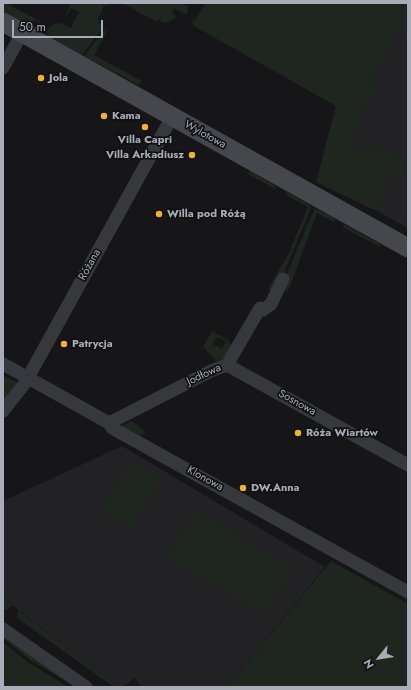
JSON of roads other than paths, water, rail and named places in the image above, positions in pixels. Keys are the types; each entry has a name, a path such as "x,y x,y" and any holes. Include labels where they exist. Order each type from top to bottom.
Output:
{"street":[{"name":"Wylotowa","path":"3,22 408,248"},
{"path":"3,68 22,33"},
{"name":"Różana","path":"3,411 27,378 172,117"},
{"name":"Jodłowa","path":"109,423 210,371 227,365 260,308 263,310 270,304 283,279"},
{"name":"Klonowa","path":"3,364 109,423 112,428 408,592"},
{"name":"Sosnowa","path":"227,365 408,465"},
{"path":"3,628 86,687"}],"place":[{"name":"Jola","path":"41,78"},
{"name":"Kama","path":"104,116"},
{"name":"Villa Capri","path":"145,127"},
{"name":"Villa Arkadiusz","path":"192,155"},
{"name":"Willa pod Różą","path":"159,214"},
{"name":"Patrycja","path":"64,344"},
{"name":"Róża Wiartów","path":"298,433"},
{"name":"DW.Anna","path":"243,488"}]}
